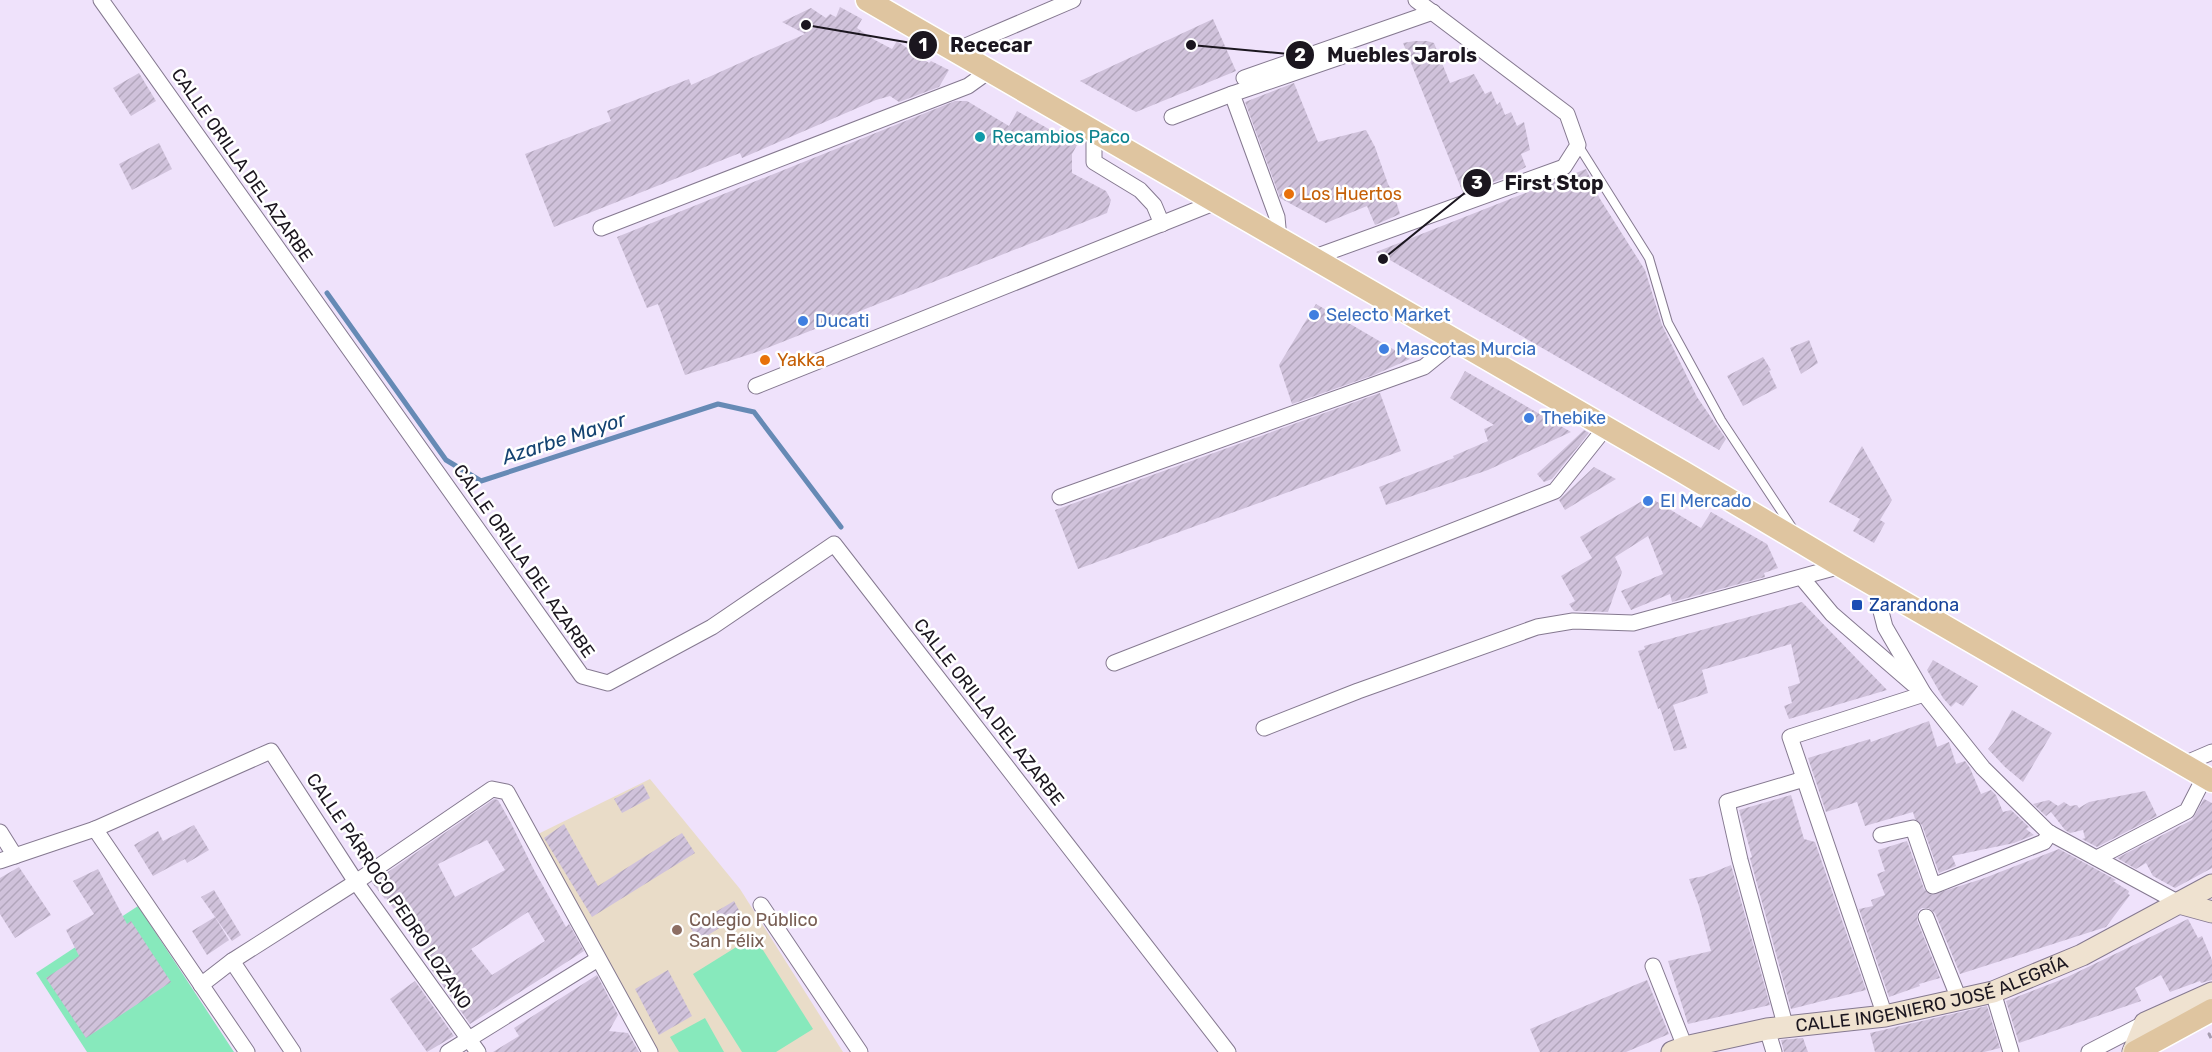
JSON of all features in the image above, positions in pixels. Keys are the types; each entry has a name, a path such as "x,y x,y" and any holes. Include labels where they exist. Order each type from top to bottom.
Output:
{"main road":[{"path":"867,0 2210,779"},
{"path":"2134,1052 2212,1010"}],"street":[{"name":"CALLE ORILLA DEL AZARBE","path":"101,0 582,676 608,683 712,627 834,544 1228,1052"},
{"path":"954,51 1073,0"},
{"path":"1312,258 1564,167 1578,145 1567,114 1416,0"},
{"path":"1244,78 1432,12"},
{"path":"1172,117 1346,55"},
{"path":"601,228 968,86 989,71"},
{"path":"1232,94 1277,217 1279,239"},
{"path":"1094,133 1094,162 1140,190 1154,205 1162,224"},
{"path":"756,386 1216,202"},
{"path":"1060,497 1424,367 1456,341"},
{"path":"1114,663 1555,491 1606,428"},
{"path":"1264,728 1358,691 1537,627 1573,621 1633,623 1841,566"},
{"path":"1802,578 1832,614 1924,694"},
{"path":"1874,584 1885,627 1924,694 1983,768 2050,833 2097,858 2202,906"},
{"path":"1885,1016 1790,737 1924,694"},
{"name":"CALLE PÁRROCO PEDRO LOZANO","path":"95,829 271,751 356,882 478,1052"},
{"path":"2184,764 2212,752"},
{"path":"1774,1052 1777,1029 1727,802 1804,779"},
{"path":"2097,858 2187,811 2210,779"},
{"path":"201,985 232,961 356,882 492,789 507,792 650,1052"},
{"path":"1881,835 1913,828 1933,886 2044,842 2050,833"},
{"path":"0,861 95,829 247,1052"},
{"path":"0,832 15,856"},
{"name":"CALLE INGENIERO JOSÉ ALEGRÍA","path":"1679,1049 1777,1029 1885,1016 1993,992 2202,906 2212,885"},
{"path":"761,905 860,1052"},
{"path":"1926,918 1959,999"},
{"path":"448,1052 598,959"},
{"path":"232,961 293,1052"},
{"path":"1653,966 1679,1049"},
{"path":"1993,992 2011,1052"},
{"path":"2089,1052 2145,1023 2212,993"},
{"path":"2134,1052 2145,1023"}],"lane":[{"path":"1578,145 1649,258 1668,323 1721,420 1802,543"}],"path":[{"path":"2209,1034 2212,1040"}],"shaded area":[{"name":"Colegio Público San Félix","path":"650,779 740,889 843,1052 656,1052 536,835"}],"green space":[{"path":"138,906 234,1052 87,1052 36,973"},
{"path":"754,936 813,1029 776,1052 742,1052 693,974"},
{"path":"705,1018 724,1052 679,1052 670,1037"}],"building":[{"path":"840,7 862,19 857,28 873,39 892,49 897,41 929,63 931,61 949,70 939,87 899,102 890,96 876,100 742,158 740,153 554,227 525,154 611,121 607,111 689,79 691,85 805,34 782,22 811,8 826,18 830,14 836,17"},
{"path":"1213,19 1236,71 1136,112 1080,81"},
{"path":"1415,41 1434,43 1450,83 1474,74 1485,94 1491,91 1497,105 1500,102 1505,115 1511,112 1517,126 1524,122 1530,150 1521,154 1526,167 1505,178 1463,193 1403,43"},
{"path":"139,73 156,101 131,116 113,88"},
{"path":"1294,83 1318,142 1366,130 1375,147 1400,214 1375,225 1367,206 1326,223 1280,198 1245,102"},
{"path":"955,101 967,101 1009,126 1017,111 1077,145 1072,154 1072,173 1106,191 1111,200 1107,213 757,352 685,375 658,304 647,308 617,237"},
{"path":"159,143 172,169 132,190 119,164"},
{"path":"1586,169 1600,199 1645,270 1662,325 1697,397 1726,439 1719,450 1376,252"},
{"path":"1316,304 1410,359 1374,375 1292,404 1279,365"},
{"path":"1809,340 1818,363 1801,374 1790,348"},
{"path":"1763,357 1771,370 1769,371 1777,388 1743,406 1727,376"},
{"path":"1465,371 1571,432 1488,470 1386,505 1379,487 1454,458 1453,456 1488,441 1484,429 1494,425 1450,398"},
{"path":"1380,393 1401,451 1078,569 1055,510"},
{"path":"1584,430 1589,433 1552,479 1544,482 1537,474"},
{"path":"1862,446 1892,500 1880,520 1885,523 1874,543 1853,531 1860,519 1829,502"},
{"path":"1594,467 1616,479 1565,510 1559,500"},
{"path":"1649,497 1701,528 1711,512 1767,544 1778,568 1764,573 1765,577 1672,602 1670,594 1631,610 1621,591 1663,574 1648,536 1615,557 1622,572 1608,612 1574,611 1569,604 1575,601 1561,576 1592,558 1580,537"},
{"path":"1802,602 1887,690 1789,719 1784,706 1792,703 1788,687 1800,683 1791,644 1702,670 1708,693 1673,705 1687,748 1674,751 1638,651 1645,649 1644,646"},
{"path":"1933,660 1978,686 1963,706 1956,702 1951,707 1943,698 1927,670"},
{"path":"2012,710 2052,733 2023,782 1988,749"},
{"path":"1929,721 1937,747 1949,742 1956,764 1965,761 1981,794 1991,790 1996,795 2003,812 2011,810 2029,827 2026,829 2034,835 2014,843 1952,856 1956,866 1939,873 1922,825 1915,819 1913,812 1865,826 1857,802 1826,812 1808,758 1870,739 1871,742"},
{"path":"643,784 650,798 622,813 614,799"},
{"path":"2145,791 2157,816 2097,847 2082,839 2085,838 2083,830 2070,833 2051,812 2046,816 2033,804 2049,800 2058,806 2064,802 2070,806 2077,805 2079,808 2089,802"},
{"path":"1791,795 1804,839 1815,842 1866,990 1791,1009 1739,810"},
{"path":"494,799 498,800 566,927 569,924 584,951 470,1024 431,969 435,966 386,898 372,883","holes":["487,840 505,870 455,897 438,864","528,912 545,941 492,975 471,949"]},
{"path":"2204,799 2212,803 2212,868 2175,888 2153,876 2146,863 2136,869 2117,858 2192,820"},
{"path":"564,824 598,886 682,833 695,853 592,917 544,838"},
{"path":"194,825 209,850 187,863 185,859 153,876 134,845 158,831 163,841"},
{"path":"1907,841 1924,889 1931,895 1982,879 2059,849 2116,880 2113,881 2129,891 2130,895 2106,927 1960,974 1935,913 1928,908 1922,908 1918,911 1917,920 1940,978 1889,997 1859,909 1873,906 1871,900 1885,895 1877,874 1885,871 1878,850"},
{"path":"1731,865 1770,1005 1688,1024 1668,961 1711,951 1689,879 1704,876"},
{"path":"19,867 51,915 15,938 0,914 0,878"},
{"path":"98,869 127,924 131,921 171,982 86,1038 46,978 79,956 66,930 94,914 73,881"},
{"path":"214,890 241,935 232,941 201,897"},
{"path":"734,901 741,914 699,941 690,927"},
{"path":"215,917 229,940 207,955 192,931"},
{"path":"2188,919 2198,938 2202,936 2212,960 2212,980 2201,983 2200,981 2170,992 2161,975 2135,988 2141,1001 2019,1043 2006,1001 2063,979"},
{"path":"668,970 692,1016 659,1035 635,989"},
{"path":"597,975 618,1015 609,1031 628,1033 639,1052 493,1052 519,1036 514,1028"},
{"path":"1647,980 1669,1034 1626,1052 1540,1052 1530,1029"},
{"path":"415,981 454,1036 427,1052 390,999"},
{"path":"1987,1006 2000,1048 1984,1052 1875,1052 1870,1033"},
{"path":"1803,1038 1808,1052 1784,1052 1781,1040"}],"waterway":[{"name":"Azarbe Mayor","path":"327,293 446,460 481,481 718,404 754,412 841,527"}],"place":[{"name":"Rececar","path":"806,25"},
{"name":"Muebles Jarols","path":"1191,45"},
{"name":"Recambios Paco","path":"980,137"},
{"name":"Los Huertos","path":"1289,194"},
{"name":"First Stop","path":"1383,259"},
{"name":"Selecto Market","path":"1314,315"},
{"name":"Ducati","path":"803,321"},
{"name":"Mascotas Murcia","path":"1384,349"},
{"name":"Yakka","path":"765,360"},
{"name":"Thebike","path":"1529,418"},
{"name":"El Mercado","path":"1648,501"},
{"name":"Zarandona","path":"1857,605"},
{"name":"Colegio Público San Félix","path":"677,930"}]}
